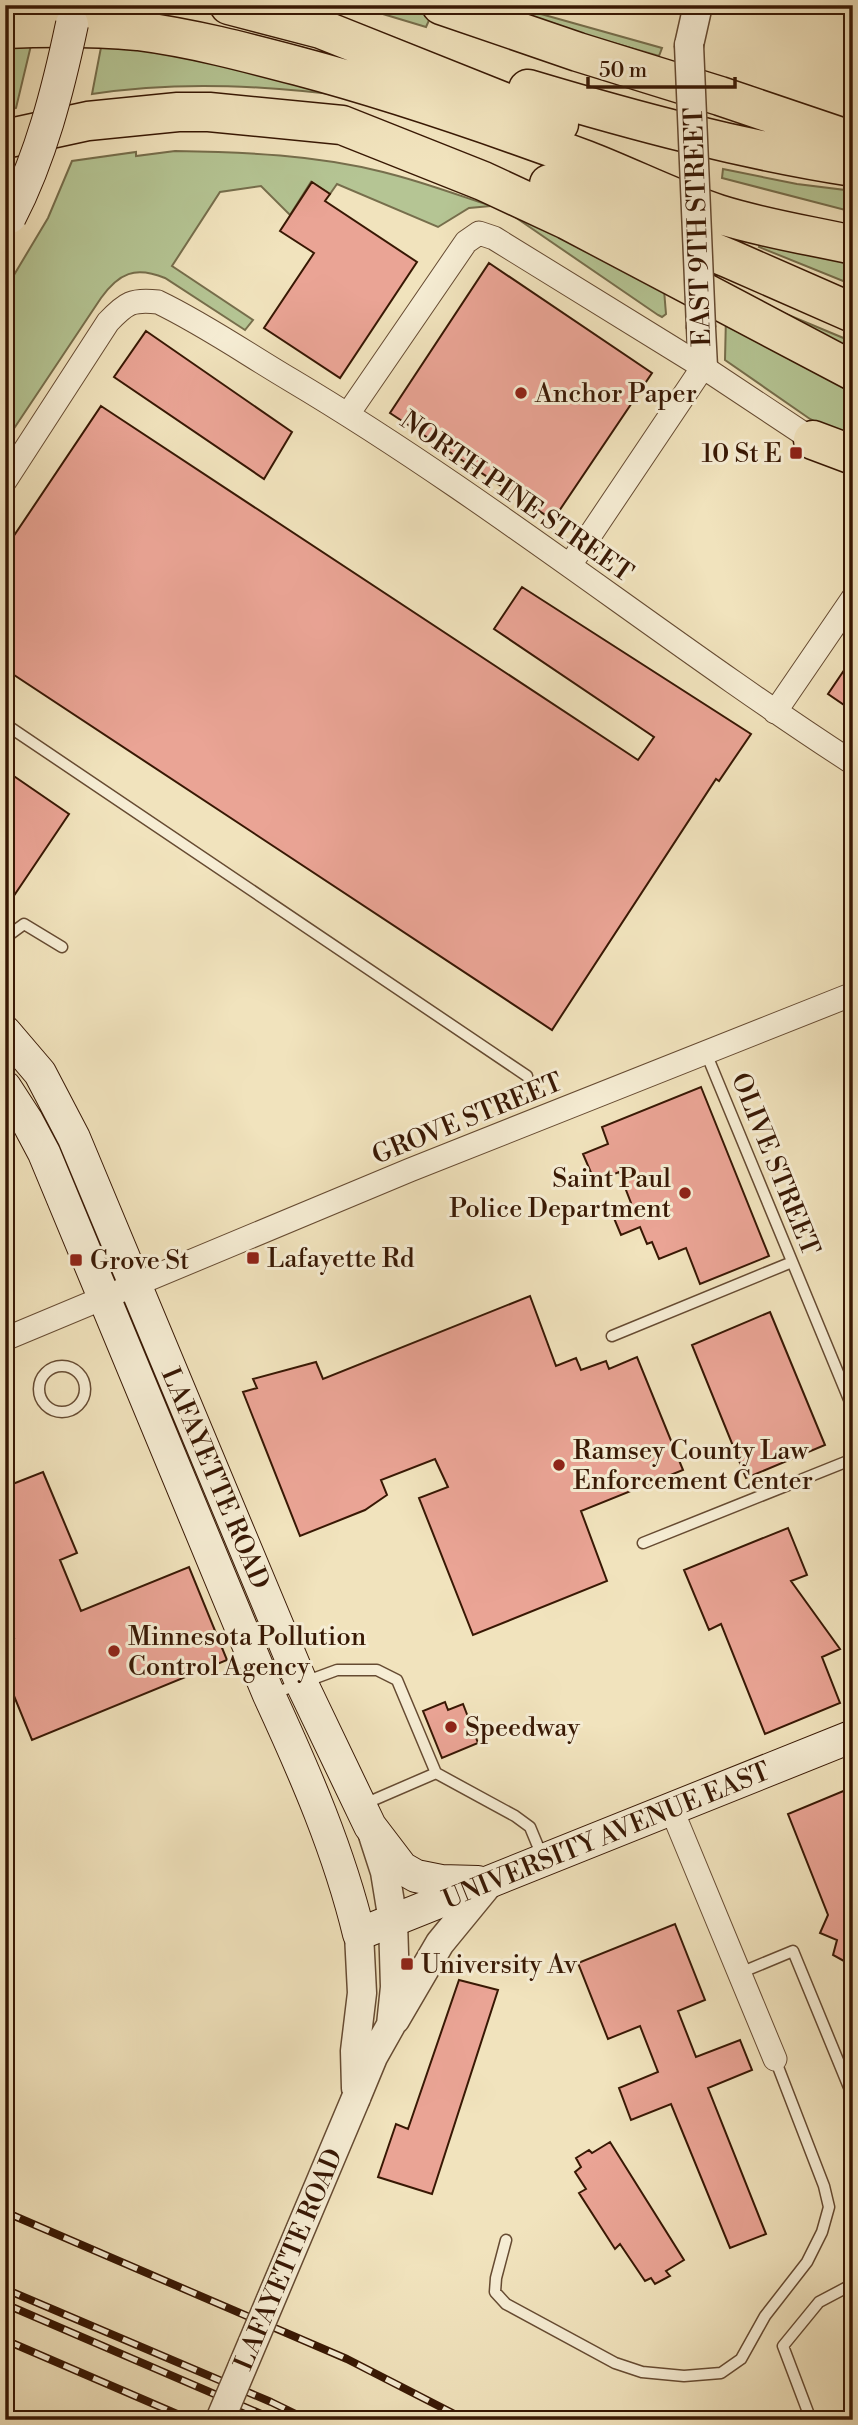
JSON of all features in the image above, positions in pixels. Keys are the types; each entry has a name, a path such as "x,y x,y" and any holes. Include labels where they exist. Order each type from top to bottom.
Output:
{"highway":[{"path":"229,5 660,127 794,157 853,167"},
{"path":"441,5 853,141"},
{"path":"5,29 66,26 140,32 203,42 259,56 389,92 512,132 719,214 853,244"},
{"path":"321,29 511,104 710,190 764,206 853,224"},
{"path":"5,139 88,121 178,112 209,112 342,125 458,151 495,163 730,258 853,313"},
{"path":"342,125 483,181 568,219 853,370"},
{"path":"813,440 853,456"}],"main road":[{"path":"8,220 24,189 60,81 75,5"},
{"name":"LAFAYETTE ROAD","path":"5,1032 40,1073 74,1138 301,1682 365,1816"},
{"name":"LAFAYETTE ROAD","path":"5,1087 44,1153 269,1695 296,1753 348,1888 359,1934"},
{"name":"UNIVERSITY AVENUE EAST","path":"359,1934 853,1736"},
{"path":"365,1816 402,1868 416,1876 441,1881 490,1882"}],"street":[{"name":"EAST 9TH STREET","path":"698,5 689,45 703,367"},
{"path":"348,414 466,242 479,233 494,238 703,367 853,468"},
{"name":"NORTH PINE STREET","path":"5,481 108,322 120,309 137,300 158,302 348,414 570,565 775,712 853,763"},
{"path":"570,565 703,367"},
{"path":"775,712 853,598"},
{"name":"GROVE STREET","path":"5,1339 410,1170 853,994"},
{"path":"671,1808 775,2059"},
{"name":"LAFAYETTE ROAD","path":"220,2420 373,2057 391,2025 395,1987 393,1921 385,1872 365,1816"},
{"path":"391,2025 440,1943 490,1882"},
{"name":"LAFAYETTE ROAD","path":"356,2098 355,2051 362,1993 359,1934"}],"lane":[{"path":"5,724 527,1076"},
{"path":"5,938 24,923 62,947"},
{"name":"OLIVE STREET","path":"706,1053 853,1409"},
{"path":"612,1336 792,1262"},
{"path":"53,1367 73,1368 85,1382 84,1398 72,1410 53,1410 40,1398 40,1381 53,1367"},
{"path":"643,1543 853,1459"},
{"path":"269,1695 337,1670 377,1670 397,1680 436,1773 530,1827 543,1861"},
{"path":"365,1816 436,1773"},
{"path":"740,1973 793,1951 853,2097"},
{"path":"506,2240 495,2292 506,2304 615,2363 642,2371 684,2376 721,2373 741,2358 765,2316 807,2262 822,2232 829,2207 824,2186 775,2059"},
{"path":"811,2420 783,2346 819,2302 853,2284"}],"green space":[{"path":"353,5 404,5 431,16 426,27"},
{"path":"480,5 509,5 662,48 659,56"},
{"path":"33,37 16,108 5,111 5,39"},
{"path":"103,37 363,98 228,86 160,87 92,94"},
{"path":"175,151 306,158 358,166 491,206 469,208 438,227 337,184 330,194 311,182 290,215 261,186 220,192 172,266 253,320 245,330 165,278 136,272 128,274 114,283 101,298 5,442 5,290 48,218 72,161 136,152 136,156"},
{"path":"723,169 797,184 853,191 853,212 722,178"},
{"path":"512,215 535,223 664,290 666,314 662,317 658,315"},
{"path":"761,241 853,258 853,285 759,247"},
{"path":"762,304 853,342 853,363"},
{"path":"726,316 853,383 853,442 810,419 725,360"}],"building":[{"path":"312,182 330,194 325,201 417,262 340,378 264,328 314,253 280,231"},
{"name":"Anchor Paper","path":"489,263 652,373 553,520 390,413"},
{"path":"146,331 292,432 264,479 114,377"},
{"path":"101,406 638,760 654,737 494,629 522,587 751,734 719,781 716,779 552,1030 5,669 5,549"},
{"path":"853,657 853,711 828,694"},
{"path":"5,770 69,814 5,909"},
{"name":"Saint Paul Police Department","path":"701,1087 769,1256 700,1284 686,1248 659,1259 652,1242 647,1244 640,1227 621,1235 611,1211 631,1203 619,1172 595,1182 583,1154 608,1144 602,1127"},
{"name":"Ramsey County Law Enforcement Center","path":"530,1296 556,1366 576,1358 581,1370 606,1361 609,1369 637,1357 683,1470 581,1511 607,1581 473,1635 419,1498 448,1487 435,1459 381,1480 387,1495 365,1510 300,1536 243,1392 257,1388 253,1379 316,1362 323,1379"},
{"path":"770,1312 825,1445 746,1478 692,1345"},
{"name":"Minnesota Pollution Control Agency","path":"43,1472 77,1553 60,1560 81,1611 189,1567 227,1660 32,1740 5,1674 5,1642 14,1638 5,1618 5,1487"},
{"path":"788,1528 807,1575 791,1581 840,1649 822,1657 840,1703 765,1734 721,1624 709,1630 684,1570"},
{"name":"Speedway","path":"445,1702 448,1710 463,1704 478,1743 442,1758 423,1711"},
{"path":"853,1787 853,1966 833,1955 837,1940 820,1933 828,1915 788,1814"},
{"path":"675,1924 705,2000 678,2011 696,2057 740,2040 752,2070 708,2088 766,2234 730,2248 671,2104 631,2120 619,2088 658,2072 640,2026 608,2039 578,1963"},
{"path":"459,1980 498,1990 432,2194 378,2177 396,2124 408,2129"},
{"path":"610,2142 684,2260 666,2271 670,2276 655,2284 651,2278 645,2281 620,2244 615,2249 579,2193 586,2189 575,2172 581,2167 576,2158 589,2150 592,2153"}],"railway":[{"path":"5,2212 347,2359 466,2420"},
{"path":"5,2289 308,2420"},
{"path":"5,2304 275,2420"},
{"path":"5,2340 191,2420"}],"place":[{"name":"Anchor Paper","path":"521,393"},
{"name":"10 St E","path":"796,453"},
{"name":"Saint Paul Police Department","path":"685,1193"},
{"name":"Lafayette Rd","path":"253,1258"},
{"name":"Grove St","path":"76,1260"},
{"name":"Ramsey County Law Enforcement Center","path":"559,1465"},
{"name":"Minnesota Pollution Control Agency","path":"114,1651"},
{"name":"Speedway","path":"451,1727"},
{"name":"University Av","path":"407,1964"}]}
